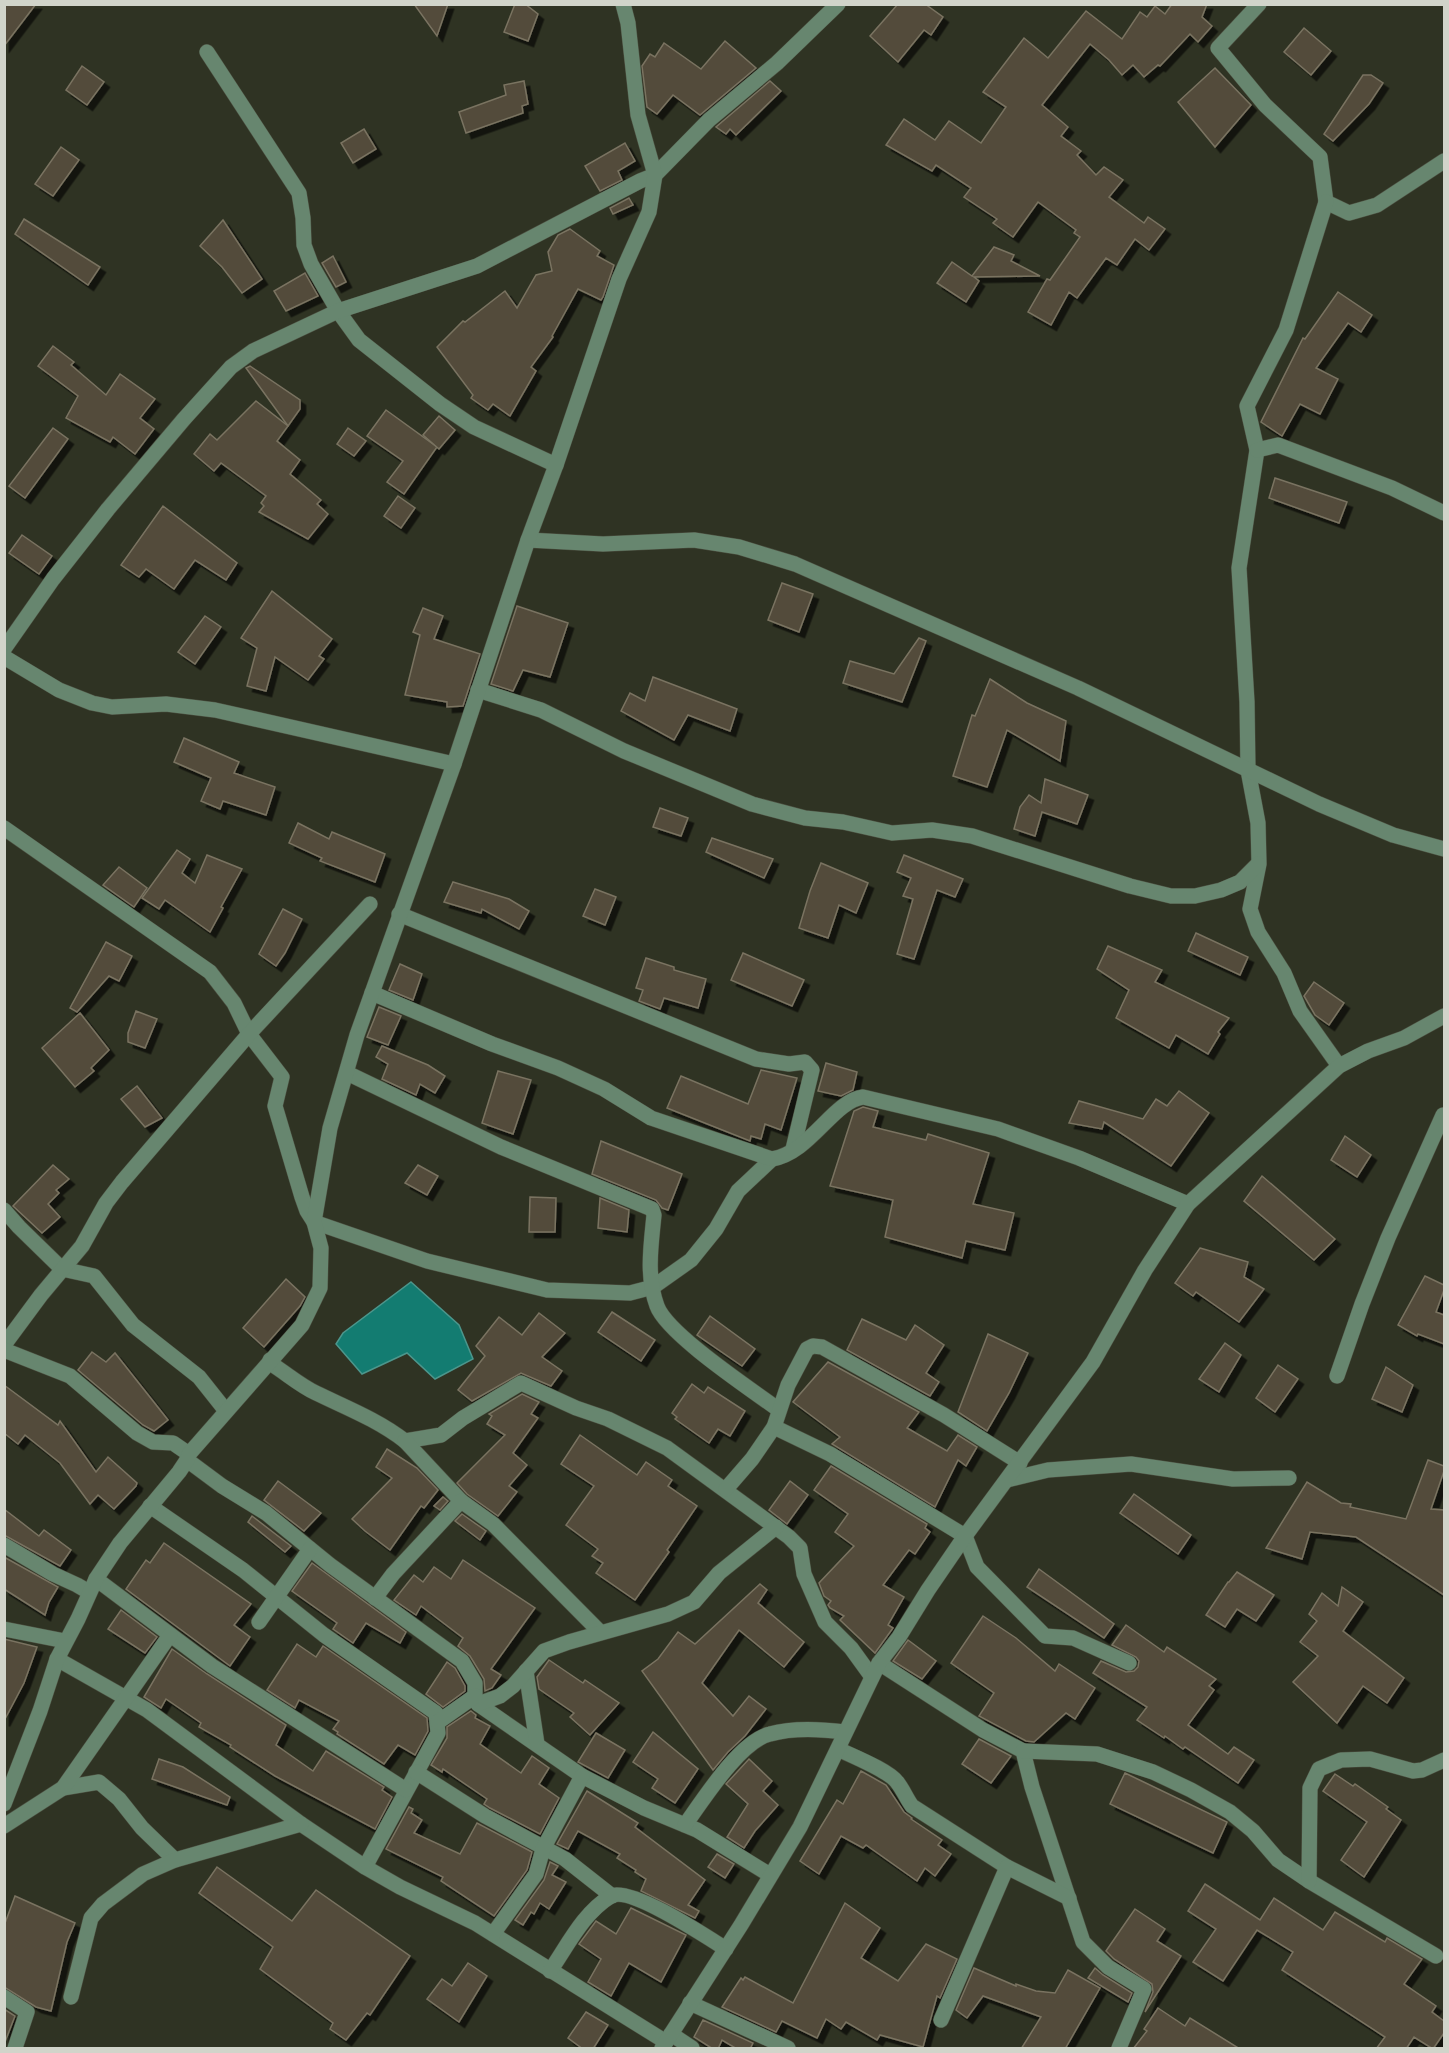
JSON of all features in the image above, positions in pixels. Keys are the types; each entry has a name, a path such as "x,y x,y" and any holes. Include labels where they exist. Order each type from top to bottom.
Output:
{"street":[{"path":"314,1222 330,1128 357,1035 454,764 528,540 619,279 649,212 655,175 638,115 628,23 623,4"},
{"path":"4,649 53,579 108,509 184,418 231,367 253,351 338,311 477,266 655,175 709,120 777,63 838,4"},
{"path":"1259,4 1218,48 1265,105 1320,157 1326,202 1286,330 1247,406 1257,450 1239,568 1247,702 1248,770 1258,823 1258,864 1250,909 1258,933 1284,972 1300,1011 1339,1066"},
{"path":"207,52 298,193 303,218 304,245 311,264 338,311 359,340 440,404 474,427 556,465"},
{"path":"1326,202 1349,213 1377,205 1444,161"},
{"path":"1257,450 1278,445 1392,488 1444,513"},
{"path":"528,540 603,544 694,540 739,547 795,564 1078,688 1318,804 1393,836 1444,849"},
{"path":"4,657 59,690 92,703 112,706 166,704 214,710 454,764"},
{"path":"478,690 541,710 624,751 752,804 805,818 843,822 892,833 932,830 972,837 1130,886 1171,896 1195,896 1221,891 1240,882 1258,864"},
{"path":"4,828 210,972 234,1003 249,1034 282,1077 275,1106 302,1197 314,1222 321,1248 320,1288 302,1325 188,1457 120,1543 93,1586 57,1659 40,1711 4,1804"},
{"path":"4,1345 82,1246 106,1203 122,1182 249,1034 370,904"},
{"path":"399,914 756,1059 789,1064 805,1062 812,1070 793,1149"},
{"path":"372,993 492,1044 558,1068 604,1089 651,1118 772,1159 783,1157 815,1135 842,1106 853,1098 863,1097 998,1129 1079,1158 1188,1204"},
{"path":"666,2042 800,1827 876,1670 965,1536 1093,1362 1145,1270 1188,1204 1339,1066 1368,1051 1404,1038 1444,1016"},
{"path":"347,1073 501,1147 652,1209 654,1215 648,1268 657,1308 685,1340 779,1410"},
{"path":"1337,1376 1388,1238 1444,1112"},
{"path":"314,1222 427,1261 547,1290 630,1293 653,1287 691,1260 716,1229 738,1191 772,1159"},
{"path":"4,1210 62,1269 94,1276 133,1325 199,1377 226,1412"},
{"path":"726,1489 752,1459 774,1426 788,1385 807,1349 813,1346 822,1347 944,1415 1020,1463"},
{"path":"4,1350 70,1376 137,1433 153,1442 173,1443 222,1486 266,1513 310,1549 462,1661 475,1683 477,1700 582,1776 644,1808 697,1830 770,1875"},
{"path":"270,1360 273,1365 314,1392 347,1406 389,1429 405,1442 461,1501 494,1524 600,1632"},
{"path":"405,1442 441,1435 463,1418 521,1383 576,1408 608,1419 667,1448 789,1536 800,1548 804,1574 825,1622 876,1670 1023,1750 1097,1754 1153,1772 1191,1790 1230,1812 1253,1831 1278,1860 1309,1881 1436,1956"},
{"path":"774,1426 830,1454 965,1536 977,1566 1045,1636 1073,1638 1129,1663"},
{"path":"1007,1480 1048,1470 1131,1464 1233,1479 1289,1478"},
{"path":"375,1598 393,1574 461,1501"},
{"path":"150,1506 243,1570 324,1635 436,1713 438,1733 365,1867"},
{"path":"438,1722 477,1700 500,1696 544,1652 600,1632 668,1614 694,1602 718,1573 777,1527"},
{"path":"4,1545 53,1574 77,1585 93,1586 170,1635 212,1666 406,1790"},
{"path":"259,1622 310,1549"},
{"path":"4,1629 65,1641"},
{"path":"4,1826 63,1788 170,1635"},
{"path":"57,1659 147,1710 301,1824 365,1867 400,1887 475,1923 666,2042 692,2049"},
{"path":"526,1671 537,1744"},
{"path":"685,1825 712,1788 748,1746 769,1734 820,1728 845,1732"},
{"path":"838,1749 896,1780 912,1806 1007,1868 1069,1898"},
{"path":"1023,1750 1032,1787 1083,1942 1108,1967 1144,1989 1119,2049"},
{"path":"1309,1881 1310,1788 1319,1769 1341,1760 1370,1758 1413,1771 1422,1770 1444,1760"},
{"path":"416,1772 485,1816 565,1859 612,1896"},
{"path":"493,1934 536,1874 543,1849 582,1776"},
{"path":"63,1788 99,1782 119,1799 142,1828 175,1860"},
{"path":"71,1997 91,1918 102,1904 143,1874 175,1860 301,1824"},
{"path":"941,2020 1007,1868"},
{"path":"550,1971 583,1920 612,1896 621,1894 630,1896 679,1920 726,1948"},
{"path":"4,1997 27,2012 12,2045"},
{"path":"690,2002 788,2049"}],"water":[{"path":"411,1282 459,1325 473,1359 435,1379 407,1353 362,1374 336,1344 343,1333"}],"building":[{"path":"4,4 36,4 4,46"},
{"path":"414,4 448,4 437,36"},
{"path":"515,4 525,4 538,14 528,41 504,32"},
{"path":"898,4 925,4 943,17 931,35 924,30 898,62 870,36"},
{"path":"1172,4 1207,4 1202,17 1212,26 1198,42 1190,34 1160,66 1158,65 1144,77 1133,65 1122,75 1090,44 1042,105 1068,127 1061,136 1081,151 1077,155 1096,175 1104,167 1123,180 1109,197 1144,223 1148,217 1165,229 1149,250 1135,239 1117,265 1106,258 1077,298 1069,292 1051,325 1028,312 1047,279 1050,280 1080,237 1074,233 1076,230 1038,202 1013,237 993,223 997,219 964,197 971,188 936,165 932,171 886,145 904,119 935,140 949,121 981,143 1006,107 983,92 1024,38 1048,58 1086,11 1122,39 1140,12 1147,17 1155,6 1165,14"},
{"path":"1304,28 1331,51 1311,75 1284,52"},
{"path":"725,41 756,68 700,115 673,95 657,114 647,107 642,66 650,54 655,57 664,43 701,69"},
{"path":"82,66 104,82 87,105 66,90"},
{"path":"1215,68 1251,105 1215,147 1178,102"},
{"path":"1363,75 1371,75 1383,83 1369,104 1333,141 1324,134"},
{"path":"524,81 528,104 522,106 523,113 466,133 459,112 506,95 504,85"},
{"path":"770,81 781,91 736,135 730,129 726,134 716,127"},
{"path":"364,129 376,149 353,163 341,143"},
{"path":"625,143 635,161 618,171 622,180 600,191 585,166"},
{"path":"61,147 79,160 53,196 35,184"},
{"path":"629,198 633,205 613,214 610,208"},
{"path":"24,219 100,267 88,285 15,234"},
{"path":"223,220 262,279 242,293 222,267 200,246"},
{"path":"570,229 600,251 597,256 614,265 603,297 601,300 578,289 553,337 531,367 536,371 510,416 493,404 488,410 471,398 473,395 437,347 463,321 465,322 505,291 517,308 536,275 552,271 548,252 558,235"},
{"path":"994,247 1014,255 1011,261 1040,276 974,277 979,281 966,302 937,283 952,262 972,276"},
{"path":"333,256 346,282 336,287 322,263"},
{"path":"305,273 318,296 286,311 274,291"},
{"path":"1338,292 1372,315 1361,332 1348,323 1316,368 1338,379 1320,414 1300,404 1282,436 1261,422 1303,338 1305,339"},
{"path":"53,346 74,362 71,365 106,395 120,374 155,399 140,418 154,429 135,454 113,437 110,442 66,418 78,396 38,366"},
{"path":"250,366 300,400 300,409 288,426 246,368"},
{"path":"256,401 288,426 277,441 300,460 290,474 321,500 317,504 328,514 308,539 259,512 264,506 261,503 266,496 221,463 214,471 194,454 210,434 217,440"},
{"path":"386,410 437,447 404,494 387,482 403,461 367,436"},
{"path":"439,416 455,430 439,449 423,435"},
{"path":"53,428 68,439 25,498 9,486"},
{"path":"348,428 366,441 354,456 337,444"},
{"path":"1275,478 1347,502 1339,523 1269,498"},
{"path":"398,496 415,508 401,528 384,516"},
{"path":"163,506 237,563 226,580 195,560 174,589 146,569 139,577 121,565"},
{"path":"22,535 52,556 39,574 9,553"},
{"path":"782,583 813,594 799,632 768,620"},
{"path":"272,591 332,639 319,656 324,659 308,680 275,657 266,691 247,686 257,648 241,638"},
{"path":"517,606 568,623 550,677 523,670 513,691 491,684"},
{"path":"423,608 443,616 434,639 480,654 463,706 447,707 447,702 405,695 420,635 413,632"},
{"path":"205,616 221,627 195,664 178,652"},
{"path":"919,638 926,641 902,702 843,683 850,661 894,674"},
{"path":"653,677 737,709 730,731 688,715 674,740 621,711 630,693 645,701"},
{"path":"990,679 1027,703 1066,721 1060,761 1007,730 987,787 953,776 972,715 975,716"},
{"path":"184,738 239,762 234,773 275,787 266,815 223,801 220,809 201,801 211,778 174,762"},
{"path":"1045,779 1088,795 1077,824 1042,812 1035,836 1014,829 1020,807 1029,795 1041,803"},
{"path":"660,808 688,818 681,836 653,827"},
{"path":"298,823 329,839 332,832 385,854 375,882 320,861 322,858 289,843"},
{"path":"712,838 773,859 764,878 706,852"},
{"path":"177,850 190,859 182,873 195,883 207,855 242,869 210,932 165,900 159,909 142,898"},
{"path":"904,855 963,879 955,897 937,890 914,959 897,954 913,899 903,896 911,878 897,872"},
{"path":"821,863 868,883 856,913 839,905 828,938 799,928"},
{"path":"119,867 147,888 134,907 103,885"},
{"path":"453,882 509,899 529,911 519,929 482,909 481,913 444,902"},
{"path":"595,889 616,897 605,925 583,916"},
{"path":"283,909 302,919 276,966 259,954"},
{"path":"1196,933 1248,957 1240,975 1188,951"},
{"path":"106,942 132,956 119,981 109,976 77,1012 70,1008"},
{"path":"1108,946 1162,970 1155,982 1229,1018 1218,1032 1220,1034 1208,1054 1176,1035 1169,1048 1116,1018 1129,990 1097,969"},
{"path":"743,953 804,980 792,1006 731,980"},
{"path":"646,958 674,967 674,970 706,979 698,1008 664,998 660,1009 639,1001 643,990 636,988"},
{"path":"400,964 422,974 413,1000 389,990"},
{"path":"1314,982 1344,1003 1329,1025 1315,1015 1304,996"},
{"path":"379,1007 401,1016 388,1045 367,1037"},
{"path":"136,1011 157,1019 145,1048 128,1042 128,1033"},
{"path":"80,1013 109,1050 91,1068 94,1071 75,1087 42,1048"},
{"path":"382,1046 428,1065 445,1076 435,1093 420,1084 416,1095 382,1079 388,1064 376,1057"},
{"path":"826,1063 857,1072 853,1090 841,1096 818,1091"},
{"path":"761,1070 797,1078 781,1130 765,1124 761,1139 751,1136 750,1141 667,1108 681,1076 748,1104"},
{"path":"498,1071 531,1080 513,1134 482,1123"},
{"path":"137,1086 162,1118 145,1127 121,1099"},
{"path":"1179,1091 1209,1113 1171,1166 1104,1122 1102,1129 1069,1123 1079,1101 1143,1119 1156,1099 1167,1106"},
{"path":"863,1107 878,1111 873,1127 926,1140 928,1134 989,1153 973,1204 1014,1213 1005,1250 966,1241 962,1258 885,1237 893,1200 830,1186 854,1111"},
{"path":"1345,1136 1371,1155 1357,1177 1331,1160"},
{"path":"601,1141 682,1174 668,1210 662,1208 656,1200 592,1174"},
{"path":"53,1165 69,1179 56,1190 59,1193 48,1204 60,1217 42,1233 13,1206"},
{"path":"418,1165 438,1176 427,1195 405,1183"},
{"path":"1262,1176 1335,1239 1314,1260 1244,1201"},
{"path":"530,1197 556,1198 555,1232 529,1232"},
{"path":"600,1198 629,1210 627,1232 598,1228"},
{"path":"1200,1248 1248,1262 1244,1277 1264,1289 1239,1322 1196,1292 1193,1296 1175,1283"},
{"path":"1425,1276 1444,1285 1436,1312 1444,1315 1444,1344 1418,1334 1417,1336 1398,1325"},
{"path":"286,1279 305,1297 300,1306 264,1347 243,1328"},
{"path":"612,1312 655,1340 641,1361 598,1332"},
{"path":"539,1313 565,1333 542,1357 562,1371 551,1386 521,1373 472,1401 458,1390 485,1356 476,1346 499,1317 522,1335"},
{"path":"710,1316 755,1349 742,1366 697,1335"},
{"path":"862,1319 906,1340 915,1325 944,1345 926,1373 939,1382 930,1396 847,1350"},
{"path":"988,1334 1028,1353 987,1431 958,1412"},
{"path":"1225,1343 1241,1355 1219,1392 1199,1379"},
{"path":"92,1352 106,1362 115,1353 168,1420 154,1431 143,1425 78,1370"},
{"path":"828,1362 919,1412 907,1428 947,1451 958,1435 977,1447 966,1466 958,1460 935,1507 832,1444 840,1437 793,1402"},
{"path":"1278,1365 1298,1379 1275,1412 1256,1398"},
{"path":"1386,1367 1413,1385 1402,1412 1372,1399"},
{"path":"692,1384 704,1393 708,1387 745,1411 730,1436 718,1429 709,1443 675,1419 677,1417 672,1413"},
{"path":"4,1385 58,1425 60,1421 96,1472 108,1457 137,1483 136,1486 114,1509 98,1495 90,1504 60,1463 25,1435 18,1444 4,1433"},
{"path":"522,1394 539,1402 531,1414 538,1418 513,1453 527,1465 509,1486 517,1492 498,1516 467,1494 457,1483 505,1435 487,1424 492,1416 489,1414"},
{"path":"580,1435 637,1475 646,1462 672,1480 668,1486 697,1506 667,1550 669,1552 635,1600 596,1573 603,1563 592,1556 598,1549 566,1525 594,1486 561,1464"},
{"path":"387,1449 417,1468 438,1490 424,1508 421,1506 390,1550 352,1519 392,1478 376,1467"},
{"path":"1428,1460 1444,1466 1431,1509 1444,1510 1444,1595 1356,1537 1310,1532 1302,1559 1266,1548 1307,1482 1341,1503 1351,1504 1350,1507 1406,1519"},
{"path":"831,1466 927,1524 925,1528 930,1532 915,1554 909,1550 883,1585 904,1597 888,1625 893,1628 875,1653 840,1620 844,1616 830,1608 828,1605 831,1601 824,1596 819,1583 854,1546 835,1532 848,1514 814,1490"},
{"path":"278,1481 321,1513 304,1531 264,1500"},
{"path":"790,1481 808,1495 787,1524 769,1510"},
{"path":"1134,1494 1191,1535 1178,1554 1120,1513"},
{"path":"443,1497 448,1501 440,1510 434,1506"},
{"path":"4,1509 39,1536 44,1530 71,1550 60,1566 4,1535"},
{"path":"462,1514 486,1531 480,1540 455,1521"},
{"path":"252,1516 291,1546 285,1552 248,1522"},
{"path":"164,1543 251,1604 234,1625 250,1637 230,1666 126,1589 146,1560 150,1563"},
{"path":"4,1557 58,1587 49,1602 45,1615 4,1589"},
{"path":"463,1560 535,1608 491,1669 501,1675 492,1688 485,1691 484,1679 470,1656 458,1646 463,1638 421,1606 416,1615 394,1600 414,1575 423,1582 434,1567 451,1579"},
{"path":"312,1563 406,1632 400,1643 366,1623 353,1643 333,1629 337,1623 292,1591"},
{"path":"1039,1569 1114,1624 1104,1638 1027,1587"},
{"path":"1237,1572 1274,1595 1256,1621 1237,1609 1225,1627 1206,1615"},
{"path":"760,1584 767,1590 758,1603 804,1642 784,1667 739,1630 702,1683 733,1716 749,1696 766,1709 745,1736 713,1770 642,1671 658,1659 678,1632 695,1644"},
{"path":"1342,1587 1363,1602 1343,1631 1404,1678 1387,1703 1363,1686 1337,1723 1293,1682 1318,1656 1300,1642 1317,1621 1309,1614 1322,1593 1338,1606"},
{"path":"121,1610 157,1637 145,1653 108,1629"},
{"path":"983,1616 1016,1638 1055,1671 1059,1664 1095,1688 1075,1719 1066,1713 1034,1742 1026,1741 979,1716 994,1693 951,1663"},
{"path":"1126,1625 1164,1652 1167,1647 1216,1679 1209,1686 1214,1690 1188,1725 1228,1754 1234,1747 1254,1760 1238,1783 1185,1747 1183,1749 1137,1720 1147,1707 1093,1673 1101,1661 1126,1672 1134,1671 1138,1667 1139,1661 1136,1657 1112,1645"},
{"path":"4,1639 37,1647 24,1683 4,1721"},
{"path":"908,1640 936,1661 922,1679 893,1661"},
{"path":"297,1644 316,1657 323,1646 427,1718 428,1731 415,1755 398,1745 384,1764 337,1734 338,1732 333,1729 339,1721 299,1700 295,1708 267,1690"},
{"path":"172,1649 286,1725 276,1745 313,1771 326,1751 384,1787 382,1790 392,1797 375,1829 275,1776 230,1747 231,1745 199,1727 201,1723 166,1699 161,1708 144,1697"},
{"path":"549,1660 583,1683 585,1680 619,1703 590,1735 570,1717 574,1713 539,1689 537,1677"},
{"path":"447,1662 455,1668 465,1686 465,1691 443,1707 426,1694"},
{"path":"471,1711 476,1715 475,1718 490,1726 480,1744 521,1773 532,1756 549,1768 539,1784 559,1798 540,1834 490,1808 484,1804 487,1799 443,1769 442,1772 431,1765 447,1738 447,1727"},
{"path":"653,1732 698,1769 675,1803 652,1788 658,1779 633,1762"},
{"path":"596,1733 625,1750 608,1778 578,1762"},
{"path":"979,1739 1011,1756 991,1783 962,1764"},
{"path":"159,1759 183,1767 230,1797 227,1805 152,1779"},
{"path":"749,1759 772,1781 763,1791 778,1805 755,1831 744,1848 727,1837 748,1804 726,1784"},
{"path":"861,1771 886,1785 911,1819 942,1840 938,1845 951,1854 935,1876 925,1868 917,1881 866,1845 863,1848 841,1836 819,1874 800,1861 837,1800 843,1804"},
{"path":"1125,1773 1227,1822 1213,1853 1110,1804"},
{"path":"1335,1774 1353,1786 1355,1784 1388,1807 1386,1809 1401,1820 1364,1877 1341,1860 1367,1822 1323,1791"},
{"path":"587,1791 638,1823 635,1827 705,1880 688,1905 699,1911 695,1918 641,1891 646,1879 617,1858 620,1854 578,1831 568,1849 557,1844"},
{"path":"409,1807 413,1809 411,1813 422,1820 414,1833 460,1854 477,1823 532,1852 527,1870 494,1916 441,1881 443,1877 386,1849"},
{"path":"717,1854 734,1864 725,1878 708,1867"},
{"path":"550,1862 558,1866 552,1875 566,1882 549,1909 540,1903 534,1914 531,1912 523,1925 515,1920 544,1880"},
{"path":"217,1867 292,1921 316,1890 410,1956 370,2015 367,2013 346,2040 330,2029 333,2023 260,1969 273,1947 199,1893"},
{"path":"1205,1884 1260,1920 1274,1898 1323,1930 1335,1912 1385,1942 1387,1938 1422,1959 1404,1984 1436,2006 1432,2012 1444,2021 1444,2033 1433,2049 1414,2037 1406,2049 1376,2049 1385,2037 1282,1970 1293,1952 1257,1930 1223,1981 1193,1962 1216,1929 1188,1911"},
{"path":"15,1896 75,1923 67,1942 51,2011 36,2007 4,1987 4,1926"},
{"path":"845,1903 880,1928 861,1958 898,1981 926,1944 957,1959 940,1998 937,1996 923,2047 880,2035 877,2040 846,2022 841,2029 826,2019 817,2038 782,2021 776,2032 722,2007 741,1978 743,1980 745,1977 793,2003"},
{"path":"631,1908 686,1935 661,1982 629,1963 611,1996 588,1982 601,1959 579,1944 596,1921 616,1934"},
{"path":"1135,1909 1165,1929 1157,1941 1181,1956 1145,2012 1153,1992 1152,1984 1114,1959 1106,1951"},
{"path":"468,1963 487,1976 459,2022 427,1999 442,1979 452,1986"},
{"path":"974,1968 1016,1986 1016,1984 1036,1991 1055,1993 1068,1970 1100,1988 1065,2049 1021,2049 1041,2017 983,1996 967,2018 956,2010"},
{"path":"1095,1968 1132,1993 1128,2002 1088,1978"},
{"path":"1158,2008 1185,2026 1190,2018 1240,2049 1133,2049 1147,2031 1144,2029"},
{"path":"4,2009 15,2016 5,2042 4,2042"},
{"path":"586,2012 608,2025 593,2049 583,2049 568,2038"},
{"path":"703,2020 753,2043 750,2049 737,2049 722,2040 718,2049 713,2049 694,2037"}]}
